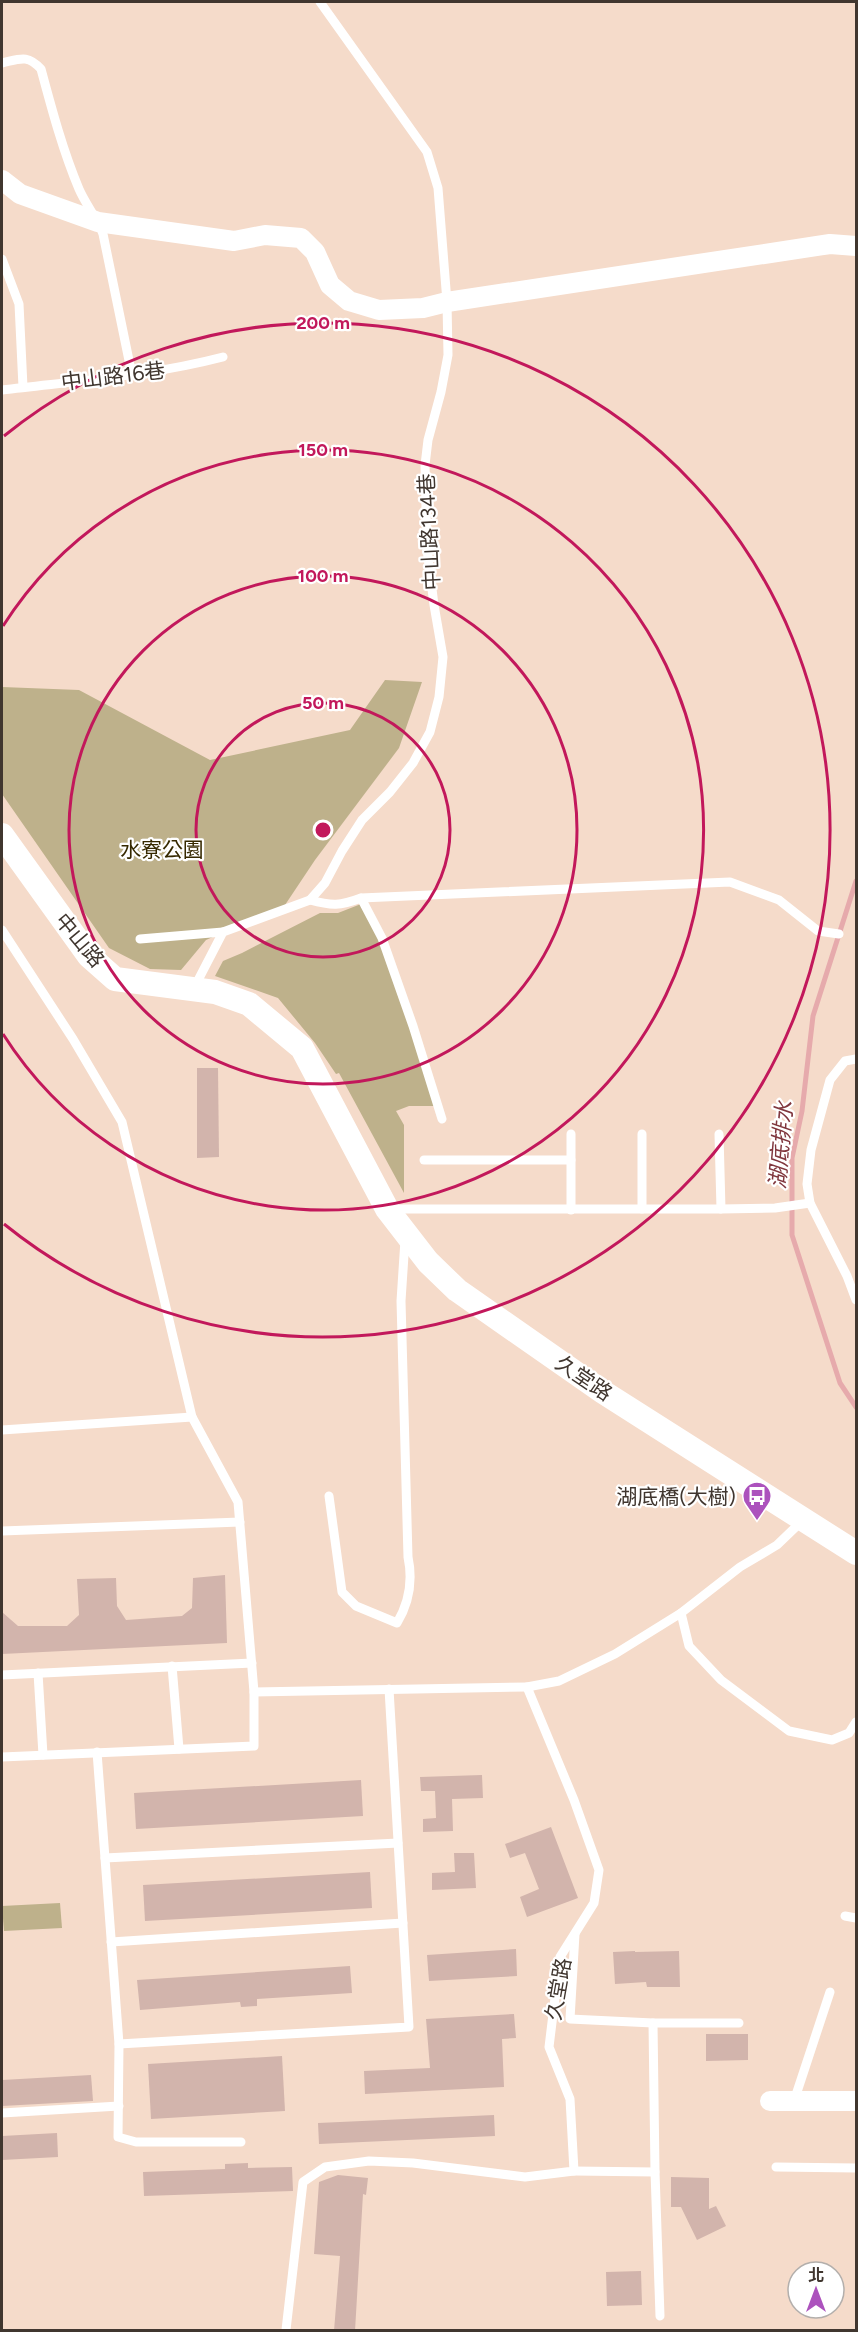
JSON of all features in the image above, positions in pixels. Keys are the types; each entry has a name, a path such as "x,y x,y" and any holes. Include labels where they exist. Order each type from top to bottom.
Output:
{"street":[{"path":"2,180 20,194 98,222 234,242 265,235 301,238 315,252 330,285 349,301 379,310 423,308 447,302 830,244 856,246"},
{"name":"中山路","path":"2,834 89,956 115,979 193,991"},
{"name":"久堂路","path":"193,991 215,992 249,1004 302,1048 387,1209 428,1262 457,1290 603,1392 856,1553"},
{"path":"770,2101 856,2101"}],"lane":[{"name":"中山路134巷","path":"310,900 325,883 362,820 390,792 413,763 430,732 439,697 443,657 427,549 425,465 428,440 448,355 447,302 438,188 427,152 320,2"},
{"path":"2,63 24,58 33,61 41,69 60,137 80,190 98,222 132,375"},
{"path":"2,258 19,304 23,387"},
{"name":"中山路16巷","path":"2,390 186,367 223,357"},
{"path":"140,939 223,932 310,900 330,906 361,898 730,882 778,900 818,931 839,934"},
{"path":"361,898 382,938 442,1119"},
{"path":"2,930 73,1039 122,1122 192,1417 238,1502 254,1692 254,1746 2,1756"},
{"path":"193,991 223,932"},
{"path":"856,1059 845,1061 830,1080 811,1150 807,1184 810,1203 847,1276 856,1300"},
{"path":"571,1134 571,1210"},
{"path":"642,1134 642,1209"},
{"path":"719,1134 721,1209"},
{"path":"424,1160 571,1160"},
{"path":"387,1209 721,1209 775,1208 810,1203"},
{"path":"329,1496 342,1592 356,1606 397,1623 406,1609 411,1574 408,1557 401,1301 406,1235"},
{"path":"2,1430 192,1417"},
{"path":"254,1692 527,1687 559,1681 615,1654 681,1613 740,1567 777,1545 803,1520"},
{"path":"2,1531 240,1522"},
{"path":"681,1613 689,1646 721,1680 789,1731 832,1740 849,1733 856,1722"},
{"path":"2,1675 252,1663"},
{"path":"172,1666 179,1749"},
{"path":"38,1673 43,1755"},
{"name":"久堂路","path":"527,1687 574,1800 599,1870 594,1903 560,1957 549,2047 570,2099 574,2171"},
{"path":"120,2044 409,2027 389,1689"},
{"path":"97,1752 120,2044 118,2137 136,2142 241,2142"},
{"path":"105,1858 398,1843"},
{"path":"845,1916 856,1918"},
{"path":"111,1942 403,1923"},
{"path":"576,1932 570,2019 653,2023 739,2023"},
{"path":"794,2101 830,1992"},
{"path":"653,2023 660,2316"},
{"path":"2,2113 119,2106"},
{"path":"286,2331 303,2182 325,2167 369,2161 413,2163 525,2177 574,2171 655,2172"},
{"path":"776,2167 856,2168"}],"green space":[{"name":"水寮公園","path":"385,680 422,682 399,748 315,860 285,905 206,940 181,970 150,969 109,948 2,794 2,687 79,690 210,760 350,730"},
{"path":"361,904 381,943 436,1106 409,1106 396,1111 404,1125 404,1193 339,1073 336,1074 315,1043 278,998 215,976 223,961 320,913 338,913"},
{"path":"60,1903 62,1928 4,1931 2,1906"}],"building":[{"path":"197,1068 218,1068 219,1157 197,1158"},
{"path":"225,1575 227,1643 2,1654 2,1612 18,1626 67,1626 79,1615 77,1579 116,1578 117,1606 126,1620 182,1616 192,1608 193,1578"},
{"path":"482,1775 483,1798 452,1799 453,1831 423,1832 423,1819 436,1818 435,1791 421,1791 420,1777"},
{"path":"361,1780 363,1816 136,1829 134,1793"},
{"path":"551,1827 578,1898 527,1917 520,1897 539,1889 525,1853 510,1858 505,1844"},
{"path":"454,1853 474,1853 476,1888 432,1890 432,1873 455,1872"},
{"path":"370,1872 372,1908 145,1921 143,1885"},
{"path":"516,1949 517,1976 429,1981 427,1955"},
{"path":"679,1951 680,1987 647,1987 646,1982 615,1984 613,1952"},
{"path":"350,1966 352,1993 257,1999 257,2006 241,2007 240,2002 140,2010 137,1980"},
{"path":"514,2014 516,2038 502,2039 504,2087 365,2094 364,2071 430,2068 426,2019"},
{"path":"706,2034 748,2034 748,2060 706,2061"},
{"path":"282,2056 285,2111 151,2119 148,2064"},
{"path":"91,2075 93,2101 2,2106 2,2080"},
{"path":"494,2115 495,2136 319,2144 318,2123"},
{"path":"57,2133 58,2157 2,2160 2,2136"},
{"path":"248,2163 248,2168 292,2167 293,2191 144,2196 143,2172 225,2169 225,2164"},
{"path":"338,2175 368,2178 366,2195 363,2194 355,2331 334,2331 340,2256 314,2254 319,2182"},
{"path":"671,2177 709,2178 709,2209 716,2206 726,2226 697,2240 681,2207 671,2207"},
{"path":"641,2271 642,2305 607,2306 606,2272"}],"waterway":[{"name":"湖底排水","path":"856,881 813,1016 802,1111 792,1158 792,1235 840,1383 856,1407"}],"place":[{"name":"湖底橋(大樹)","path":"757,1522"}]}
